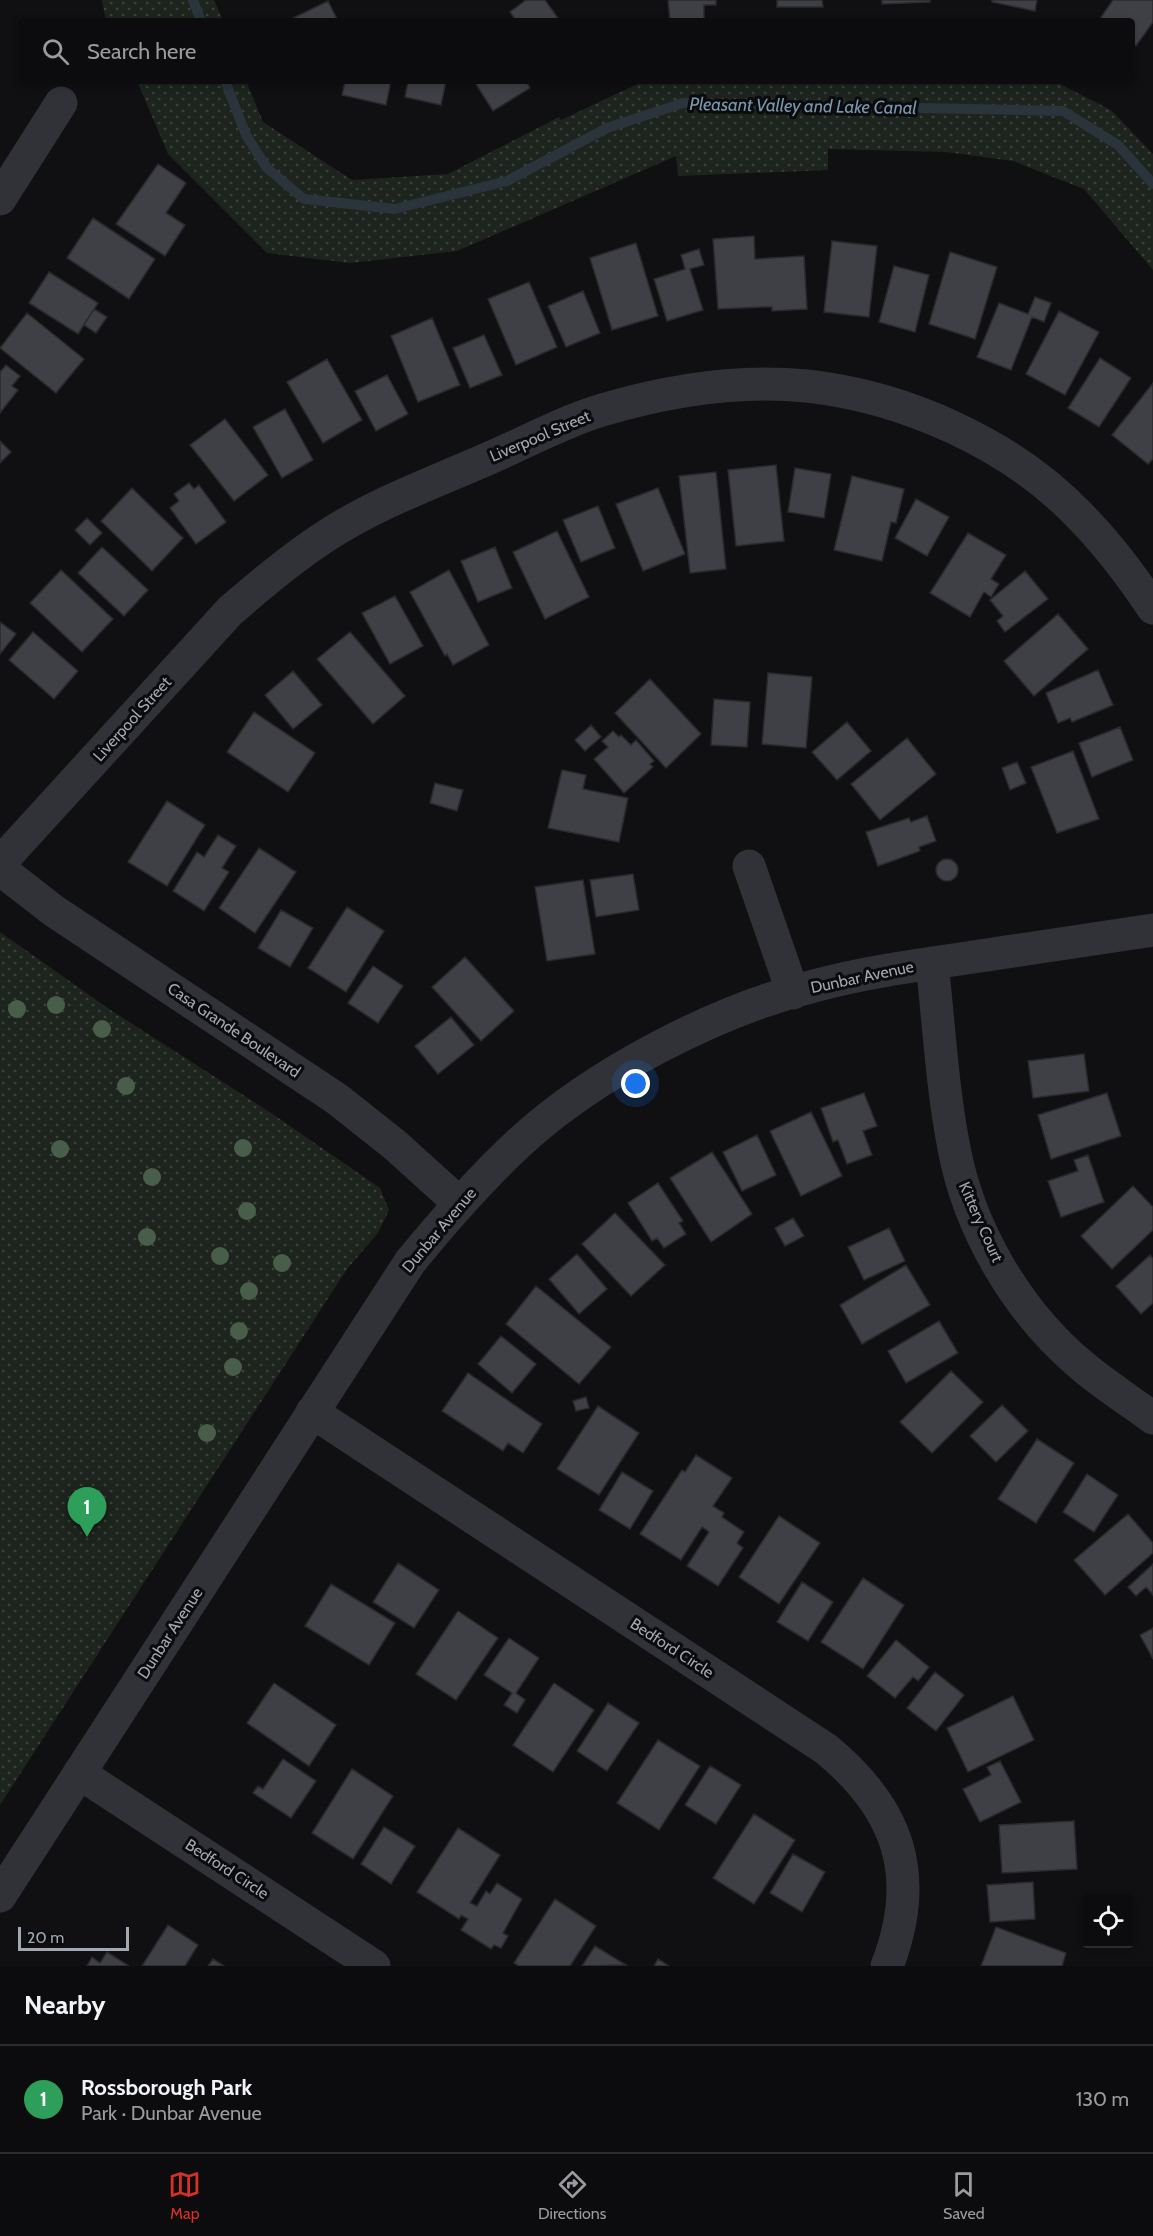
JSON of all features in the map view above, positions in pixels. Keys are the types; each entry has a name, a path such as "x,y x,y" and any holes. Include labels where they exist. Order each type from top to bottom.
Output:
{"street":[{"path":"0,199 61,103"},
{"name":"Liverpool Street","path":"0,863 230,611 269,577 328,535 376,507 600,410 672,393 745,385 807,386 880,401 950,426 1001,454 1048,487 1080,515 1124,565 1153,608"},
{"path":"750,866 793,993"},
{"name":"Casa Grande Boulevard","path":"0,869 54,911 337,1099 394,1145 458,1202"},
{"name":"Dunbar Avenue","path":"0,1896 410,1262 458,1202 522,1140 593,1086 659,1047 708,1024 812,986 932,963 1153,930"},
{"name":"Kittery Court","path":"932,963 954,1149 974,1214 1005,1275 1037,1320 1079,1364 1153,1418"},
{"name":"Bedford Circle","path":"312,1412 826,1749 854,1772 876,1800 893,1832 902,1867 904,1893 898,1938 887,1966"},
{"name":"Bedford Circle","path":"79,1773 374,1966"}],"shaded area":[{"path":"102,0 214,0 222,18 105,18"},
{"path":"138,84 247,84 263,122 352,180 448,174 559,117 561,120 638,84 1060,84 1111,110 1153,154 1153,270 1084,189 1013,161 946,152 828,149 828,170 678,176 676,156 457,251 350,263 267,253 168,154"},
{"path":"0,932 109,1009 271,1113 380,1188 389,1210 378,1233 347,1269 0,1805"}],"building":[{"path":"526,0 545,0 558,18 514,18 510,12"},
{"path":"668,0 716,0 716,5 704,5 704,18 670,18"},
{"path":"777,0 822,0 823,7 777,7"},
{"path":"882,0 930,0 930,2 882,4"},
{"path":"992,0 1037,0 1035,11 992,2"},
{"path":"1113,0 1153,0 1153,22 1136,46 1135,18 1100,18"},
{"path":"328,1 336,18 293,18"},
{"path":"344,84 390,84 386,105 342,95"},
{"path":"407,84 445,84 441,105 405,97"},
{"path":"476,84 528,84 530,88 493,111"},
{"path":"158,164 186,183 166,213 185,225 165,256 116,224"},
{"path":"93,218 155,259 129,299 67,258"},
{"path":"754,236 755,259 804,256 807,309 772,311 772,307 764,307 718,309 713,239"},
{"path":"832,241 877,246 869,317 824,312"},
{"path":"636,243 658,316 612,330 590,258"},
{"path":"699,249 704,265 690,269 703,310 667,321 654,279 685,269 681,255"},
{"path":"950,252 997,267 975,339 929,324"},
{"path":"894,266 929,275 915,332 879,322"},
{"path":"49,272 98,303 78,334 29,303"},
{"path":"529,282 557,347 516,365 488,299"},
{"path":"583,291 600,333 566,347 548,306"},
{"path":"1035,297 1051,303 1044,322 1032,317 1011,370 977,357 999,303 1028,314"},
{"path":"94,309 107,317 96,333 84,325"},
{"path":"1059,311 1099,332 1065,395 1026,374"},
{"path":"27,313 84,359 56,393 0,348"},
{"path":"432,318 460,385 418,402 391,336"},
{"path":"484,335 502,375 470,388 453,348"},
{"path":"1100,358 1131,378 1099,427 1068,408"},
{"path":"327,359 362,420 323,443 287,382"},
{"path":"6,365 20,376 12,386 18,390 0,413 0,372"},
{"path":"387,375 408,414 376,431 355,391"},
{"path":"1153,383 1153,459 1148,464 1112,435"},
{"path":"285,409 313,460 282,478 253,427"},
{"path":"225,419 268,475 234,501 190,445"},
{"path":"0,441 11,452 0,463"},
{"path":"776,465 784,541 736,546 728,470"},
{"path":"795,468 831,474 824,518 788,512"},
{"path":"716,472 726,569 690,573 679,476"},
{"path":"852,476 904,489 896,523 891,522 882,561 834,550"},
{"path":"189,483 194,489 199,485 226,522 196,544 170,508 179,501 174,494"},
{"path":"132,488 183,538 152,571 101,521"},
{"path":"658,488 685,554 643,571 616,504"},
{"path":"916,499 949,517 927,556 895,538"},
{"path":"598,506 615,548 581,562 563,520"},
{"path":"87,518 102,533 90,545 75,530"},
{"path":"557,531 589,597 545,619 513,552"},
{"path":"968,533 1006,555 991,579 999,584 991,597 984,592 970,617 930,593"},
{"path":"102,547 148,590 124,616 78,573"},
{"path":"495,547 512,588 478,602 461,561"},
{"path":"61,570 113,619 82,652 30,603"},
{"path":"449,570 489,645 453,665 447,654 445,656 410,592"},
{"path":"1025,571 1048,599 1005,632 997,621 1003,616 990,600"},
{"path":"395,596 423,646 390,664 362,613"},
{"path":"1058,614 1088,649 1034,696 1004,661"},
{"path":"0,622 16,634 0,654"},
{"path":"33,632 78,671 54,699 9,660"},
{"path":"350,632 405,696 373,724 317,659"},
{"path":"1098,670 1113,705 1072,722 1070,718 1058,723 1046,693"},
{"path":"293,671 322,705 293,729 265,695"},
{"path":"768,673 812,677 806,748 762,744"},
{"path":"650,679 701,734 666,768 615,713"},
{"path":"714,699 750,702 747,747 711,745"},
{"path":"254,712 315,753 288,792 227,752"},
{"path":"847,722 871,751 837,780 812,752"},
{"path":"591,725 601,737 585,751 575,740"},
{"path":"1120,727 1133,760 1092,777 1079,743"},
{"path":"613,731 631,745 636,740 654,761 650,764 653,767 624,793 594,759 608,747 602,741"},
{"path":"907,738 936,774 880,820 851,784"},
{"path":"1073,751 1099,819 1057,833 1031,767"},
{"path":"1017,762 1026,783 1010,790 1002,768"},
{"path":"562,770 586,775 583,789 628,798 619,842 548,828"},
{"path":"435,783 463,790 457,811 430,803"},
{"path":"167,801 205,825 167,886 128,862"},
{"path":"927,816 936,841 919,847 920,851 878,866 866,832 909,818 911,822"},
{"path":"218,835 236,846 222,868 229,872 204,911 173,891 197,852 204,857"},
{"path":"259,848 296,872 255,933 219,908"},
{"path":"947,859 955,862 958,870 955,878 947,881 939,878 936,870 939,862"},
{"path":"633,874 639,910 596,917 590,880"},
{"path":"583,880 595,954 547,961 535,887"},
{"path":"347,907 384,931 346,992 308,968"},
{"path":"281,910 313,928 290,967 258,948"},
{"path":"465,957 514,1011 481,1041 432,987"},
{"path":"373,966 403,986 378,1023 348,1003"},
{"path":"451,1017 474,1045 438,1074 415,1046"},
{"path":"1084,1054 1089,1091 1033,1098 1028,1061"},
{"path":"864,1093 877,1126 863,1131 872,1155 847,1164 838,1140 833,1142 821,1108"},
{"path":"1107,1093 1121,1136 1051,1159 1038,1115"},
{"path":"811,1112 842,1176 801,1196 770,1131"},
{"path":"757,1135 776,1175 742,1191 723,1152"},
{"path":"712,1152 752,1214 711,1242 670,1178"},
{"path":"1088,1155 1104,1202 1061,1217 1048,1181 1078,1171 1074,1160"},
{"path":"658,1183 683,1221 679,1223 686,1234 664,1248 657,1238 652,1241 628,1203"},
{"path":"1133,1186 1153,1207 1153,1230 1112,1269 1081,1236"},
{"path":"615,1213 665,1265 631,1296 582,1244"},
{"path":"793,1218 804,1236 785,1246 775,1228"},
{"path":"889,1228 905,1261 864,1280 848,1247"},
{"path":"577,1254 607,1289 579,1314 549,1279"},
{"path":"1150,1255 1153,1259 1153,1303 1141,1314 1116,1286"},
{"path":"906,1265 930,1305 862,1344 840,1305"},
{"path":"536,1286 611,1347 579,1384 506,1324"},
{"path":"939,1321 958,1353 906,1383 888,1351"},
{"path":"501,1336 536,1364 512,1393 478,1364"},
{"path":"951,1371 983,1402 932,1453 900,1422"},
{"path":"468,1373 542,1424 523,1453 508,1443 503,1451 442,1411"},
{"path":"586,1397 589,1408 576,1411 573,1401"},
{"path":"1002,1405 1028,1431 996,1462 970,1436"},
{"path":"598,1406 639,1433 599,1495 557,1469"},
{"path":"1037,1439 1074,1463 1036,1523 998,1499"},
{"path":"696,1455 732,1478 713,1506 724,1513 722,1517 744,1532 737,1543 743,1548 718,1586 687,1566 709,1532 702,1527 681,1560 640,1534 682,1470 685,1472"},
{"path":"622,1472 653,1491 630,1529 599,1510"},
{"path":"1087,1474 1118,1495 1094,1532 1063,1512"},
{"path":"1128,1514 1153,1543 1153,1553 1105,1595 1074,1560"},
{"path":"779,1516 820,1543 779,1604 739,1577"},
{"path":"398,1563 439,1590 414,1628 373,1602"},
{"path":"1153,1564 1153,1595 1146,1587 1136,1596 1128,1587"},
{"path":"863,1578 904,1605 863,1669 821,1642"},
{"path":"802,1582 833,1602 808,1641 777,1622"},
{"path":"331,1584 395,1623 369,1665 305,1626"},
{"path":"458,1611 498,1638 456,1700 416,1674"},
{"path":"1153,1628 1153,1659 1140,1635"},
{"path":"509,1638 539,1658 516,1693 525,1700 517,1713 504,1705 512,1693 484,1675"},
{"path":"896,1640 929,1667 918,1681 913,1677 895,1698 867,1676"},
{"path":"935,1672 964,1695 936,1731 907,1708"},
{"path":"274,1683 336,1725 309,1766 247,1723"},
{"path":"554,1683 594,1710 553,1772 513,1745"},
{"path":"1013,1696 1034,1740 968,1772 947,1728"},
{"path":"608,1703 639,1723 607,1771 577,1751"},
{"path":"658,1740 700,1766 659,1830 617,1803"},
{"path":"283,1759 316,1781 291,1818 253,1793 258,1786 263,1789"},
{"path":"1000,1761 1021,1802 980,1822 963,1789 991,1775 987,1767"},
{"path":"710,1766 741,1785 716,1824 685,1805"},
{"path":"352,1769 393,1796 353,1859 312,1833"},
{"path":"754,1814 795,1840 754,1904 713,1878"},
{"path":"1074,1821 1077,1869 1002,1873 999,1825"},
{"path":"384,1827 415,1846 391,1884 361,1864"},
{"path":"458,1828 500,1855 470,1903 477,1906 486,1891 490,1894 497,1883 522,1899 503,1933 508,1936 501,1948 494,1945 491,1949 461,1930 468,1919 461,1915 459,1919 417,1892"},
{"path":"793,1854 825,1872 802,1912 770,1893"},
{"path":"1033,1882 1035,1919 990,1922 987,1885"},
{"path":"555,1899 596,1926 570,1966 519,1966 514,1963"},
{"path":"168,1925 198,1945 185,1966 142,1966"},
{"path":"996,1927 1066,1953 1062,1966 981,1966"},
{"path":"595,1946 626,1965 582,1966"},
{"path":"107,1952 129,1966 87,1966 92,1957 100,1963"},
{"path":"213,1959 224,1966 208,1966"},
{"path":"658,1959 669,1966 654,1966"}],"waterway":[{"name":"Pleasant Valley and Lake Canal","path":"193,0 200,18"},
{"name":"Pleasant Valley and Lake Canal","path":"226,84 246,135 267,168 304,199 395,209 507,181 607,128 683,103 1063,111 1118,145 1153,184"}],"place":[{"name":"Rossborough Park","path":"87,1537"}]}
